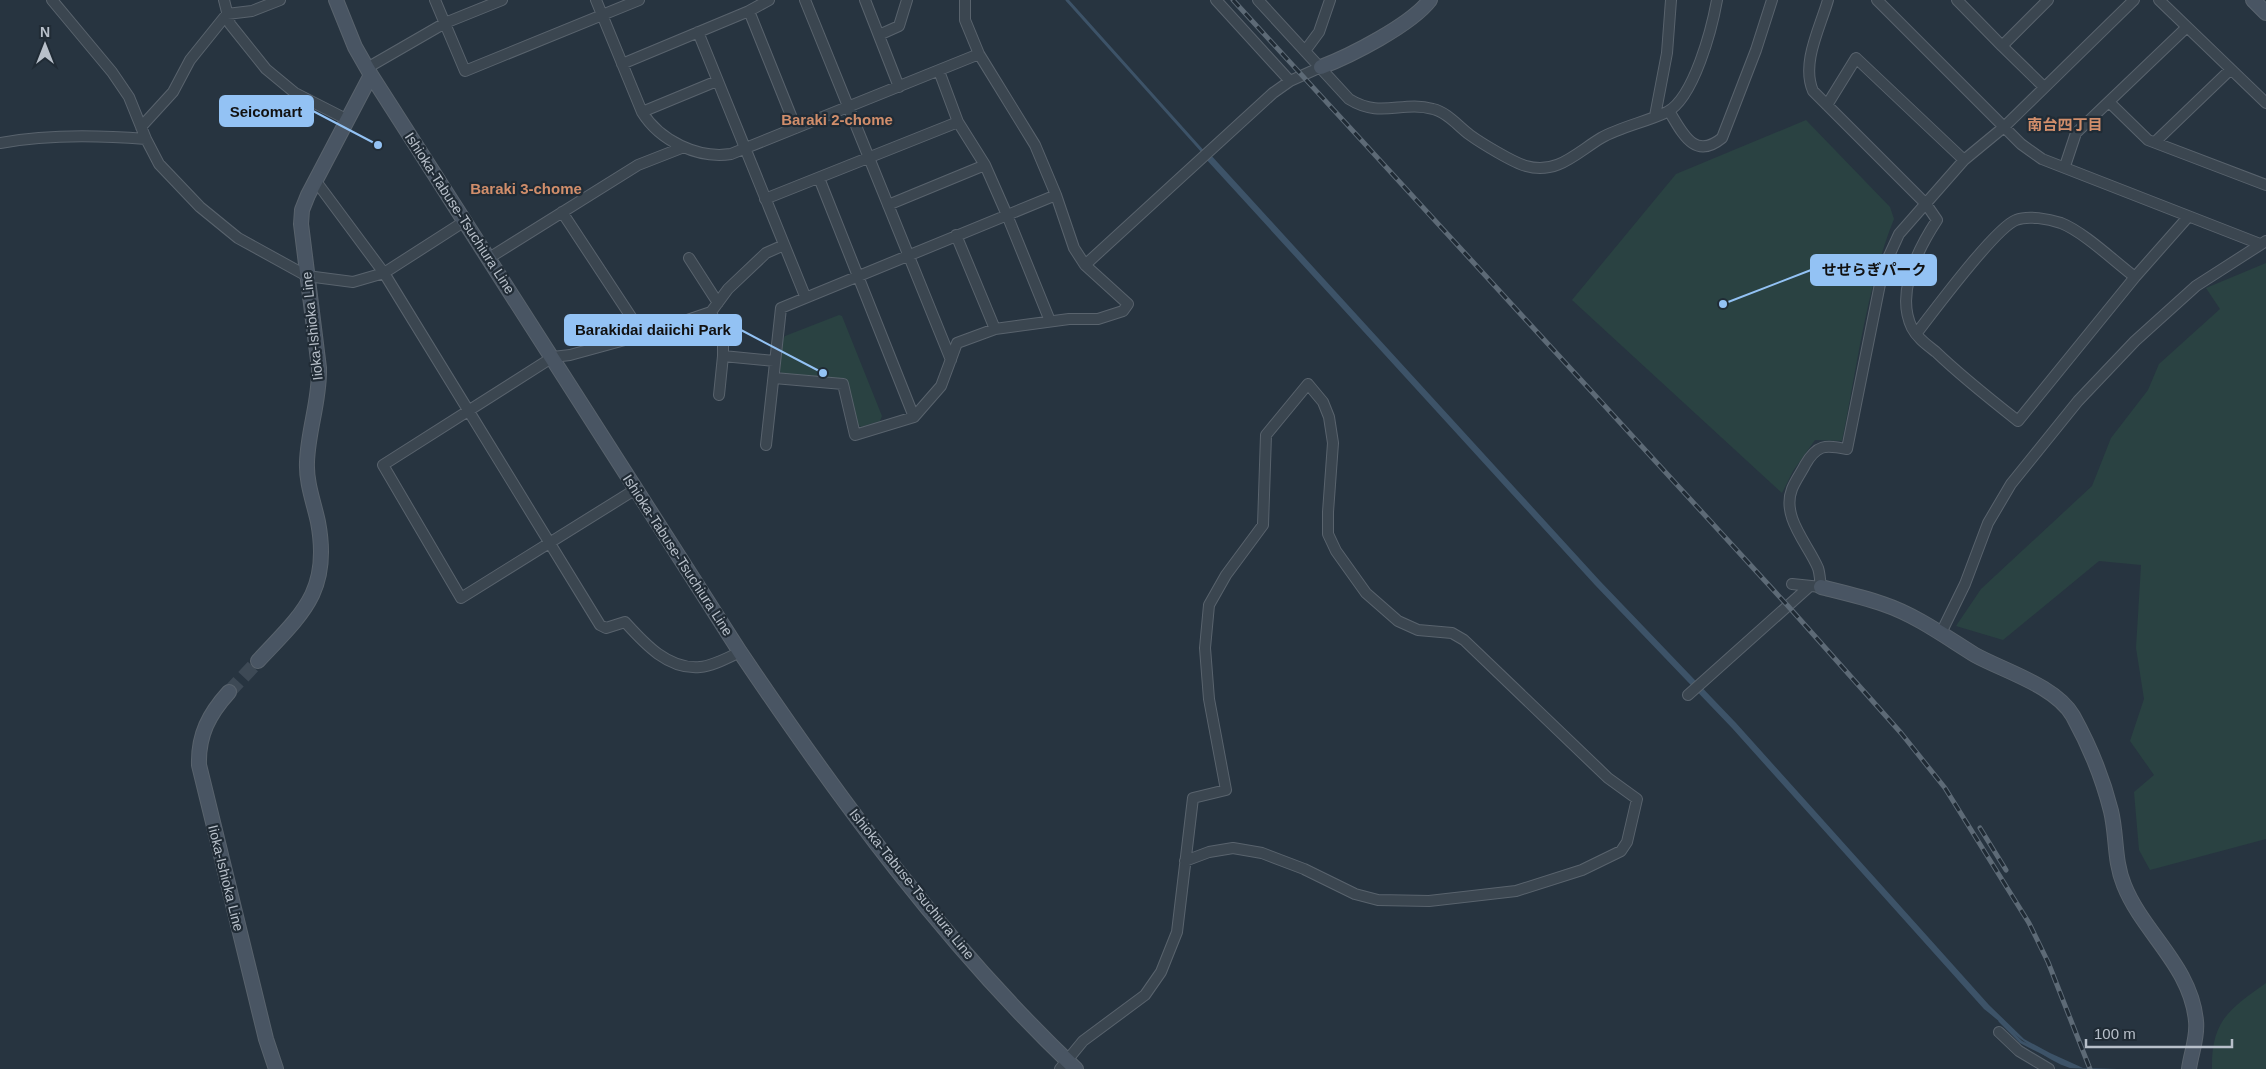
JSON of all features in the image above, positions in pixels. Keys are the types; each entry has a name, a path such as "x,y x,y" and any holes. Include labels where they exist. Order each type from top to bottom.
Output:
{"main road":[{"name":"Ishioka-Tabuse-Tsuchiura Line","path":"336,0 352,41 369,72 740,652 793,730 893,864 954,939 1068,1066"},
{"path":"1321,67 1361,49 1394,28 1430,0"},
{"path":"2253,0 2266,13"},
{"name":"Iioka-Ishioka Line","path":"258,661 312,598 317,586 322,561 322,547 308,478 308,445 319,388 301,224 302,210 315,180 348,120 369,72"},
{"path":"1815,586 1884,604 1941,633 1977,656 2032,682 2063,703 2072,714 2098,773 2112,812 2117,864 2125,887 2151,930 2176,963 2194,1008 2196,1030 2189,1069"},
{"name":"Iioka-Ishioka Line","path":"229,692 213,709 206,722 199,745 199,765 266,1039 276,1069"}],"street":[{"path":"52,0 112,72 129,97 146,139 159,164 200,207 238,238 307,276 353,282 384,273 465,221"},
{"path":"224,0 230,24 266,69 294,93 348,120"},
{"path":"141,127 173,92 190,60 228,14 252,11 280,0"},
{"path":"435,0 464,71 639,0"},
{"path":"369,72 445,23 502,0"},
{"path":"596,0 642,112 649,122 684,147 709,156 731,154 745,149 979,54"},
{"path":"622,64 749,11 769,0"},
{"path":"805,0 951,360"},
{"path":"865,0 900,87"},
{"path":"879,36 899,26 906,0"},
{"path":"774,378 843,384 855,435 914,417 940,386 957,343 995,329 1050,321 1098,319 1123,311 1128,304 1085,265 1074,248 1056,195 1035,145 979,54 965,20 965,0"},
{"path":"1216,0 1290,81"},
{"path":"1258,0 1349,99 1359,105 1369,109 1423,107 1436,109 1472,136 1517,162 1525,166 1546,169 1567,161 1608,134 1670,111 1693,79 1717,0"},
{"path":"1305,51 1319,32 1330,0"},
{"path":"1655,116 1667,53 1671,0"},
{"path":"1670,111 1686,140 1699,146 1707,146 1722,138 1756,50 1772,0"},
{"path":"1828,0 1808,68 1808,80 1813,91 1926,204 1937,220 1915,258 1909,282 1908,313 1916,334 1955,370 2018,421 2135,277 2188,217"},
{"path":"1877,0 2021,144 2042,159 2064,166 2188,217 2263,242"},
{"path":"1957,0 2044,87"},
{"path":"2002,46 2048,0"},
{"path":"1690,693 1815,586 1819,570 1790,514 1789,506 1792,490 1809,459 1818,449 1824,446 1847,449 1883,269 1899,234 1964,160 2004,127 2134,0"},
{"path":"2158,0 2266,103"},
{"path":"749,11 796,128"},
{"path":"2064,166 2076,133 2187,27"},
{"path":"698,32 805,296"},
{"path":"1827,105 1856,58 1964,160"},
{"path":"1085,265 1273,93 1290,81 1321,67"},
{"path":"2155,142 2230,70"},
{"path":"940,71 958,122 985,166 1050,321"},
{"path":"642,112 717,81"},
{"path":"2109,102 2148,140 2266,185"},
{"path":"766,199 958,122"},
{"path":"0,143 20,139 114,136 146,139"},
{"path":"489,258 638,165 684,147"},
{"path":"888,205 985,166"},
{"path":"819,178 914,417"},
{"path":"315,180 384,273 600,625 606,628 625,622 647,648 678,664 699,668 716,663 740,652"},
{"path":"766,445 781,308 805,296 1056,195"},
{"path":"562,212 643,335"},
{"path":"1916,334 1977,259 2007,225 2017,219 2028,217 2061,223 2074,230 2135,277"},
{"path":"956,235 995,329"},
{"path":"1941,633 1965,584 1988,523 2006,492 2078,402 2135,341 2196,286 2263,242"},
{"path":"636,489 461,598 383,465 553,357 570,355 643,335 711,312 728,289 766,252 784,245"},
{"path":"688,258 718,303"},
{"path":"711,312 723,340 719,395"},
{"path":"723,356 774,361"},
{"path":"1068,1066 1084,1041 1145,995 1161,972 1176,932 1194,798 1226,790 1208,699 1205,648 1209,605 1226,574 1263,526 1266,435 1308,384 1323,402 1329,418 1333,443 1328,534 1336,551 1366,594 1398,621 1418,630 1452,633 1464,640 1608,778 1637,799 1627,842 1621,851 1582,870 1516,891 1429,901 1378,900 1355,894 1304,869 1262,853 1233,848 1210,852 1186,861"},
{"path":"1792,584 1815,586"},
{"path":"1999,1032 2019,1051 2049,1069"}],"green space":[{"path":"1806,120 1890,207 1894,219 1884,246 1869,301 1842,441 1815,440 1793,471 1782,493 1572,300 1676,174"},
{"path":"2266,263 2266,839 2150,870 2139,850 2134,792 2154,775 2130,741 2144,699 2136,648 2141,565 2099,561 2003,640 1956,626 1981,589 2092,486 2111,438 2148,390 2159,364 2220,309 2206,288"},
{"path":"839,315 842,316 882,416 880,421 861,427 857,424 846,380 782,374 780,371 785,336"},
{"path":"2266,983 2266,1069 2212,1069 2215,1039 2225,1017"}],"water":[{"path":"1209,153 1600,581 1736,723 1989,1005 2024,1039 2050,1053 2083,1068 2117,1069 2070,1068 2059,1064 2025,1042 1984,1009 1732,728 1595,585 1205,158"}],"waterway":[{"path":"1067,0 1205,154"},
{"path":"2000,1021 2021,1042 2045,1054"}],"tunnel":[{"path":"229,692 258,661"}],"railway":[{"path":"1233,0 1788,606 1901,733 1945,788 2029,923 2048,962 2090,1069"},
{"path":"1980,828 2006,870"}],"place":[{"name":"Seicomart","path":"378,145"},
{"name":"せせらぎパーク","path":"1723,304"},
{"name":"Barakidai daiichi Park","path":"823,373"}],"district":[{"name":"Baraki 2-chome","path":"837,120"},
{"name":"南台四丁目","path":"2065,125"},
{"name":"Baraki 3-chome","path":"526,189"}]}
